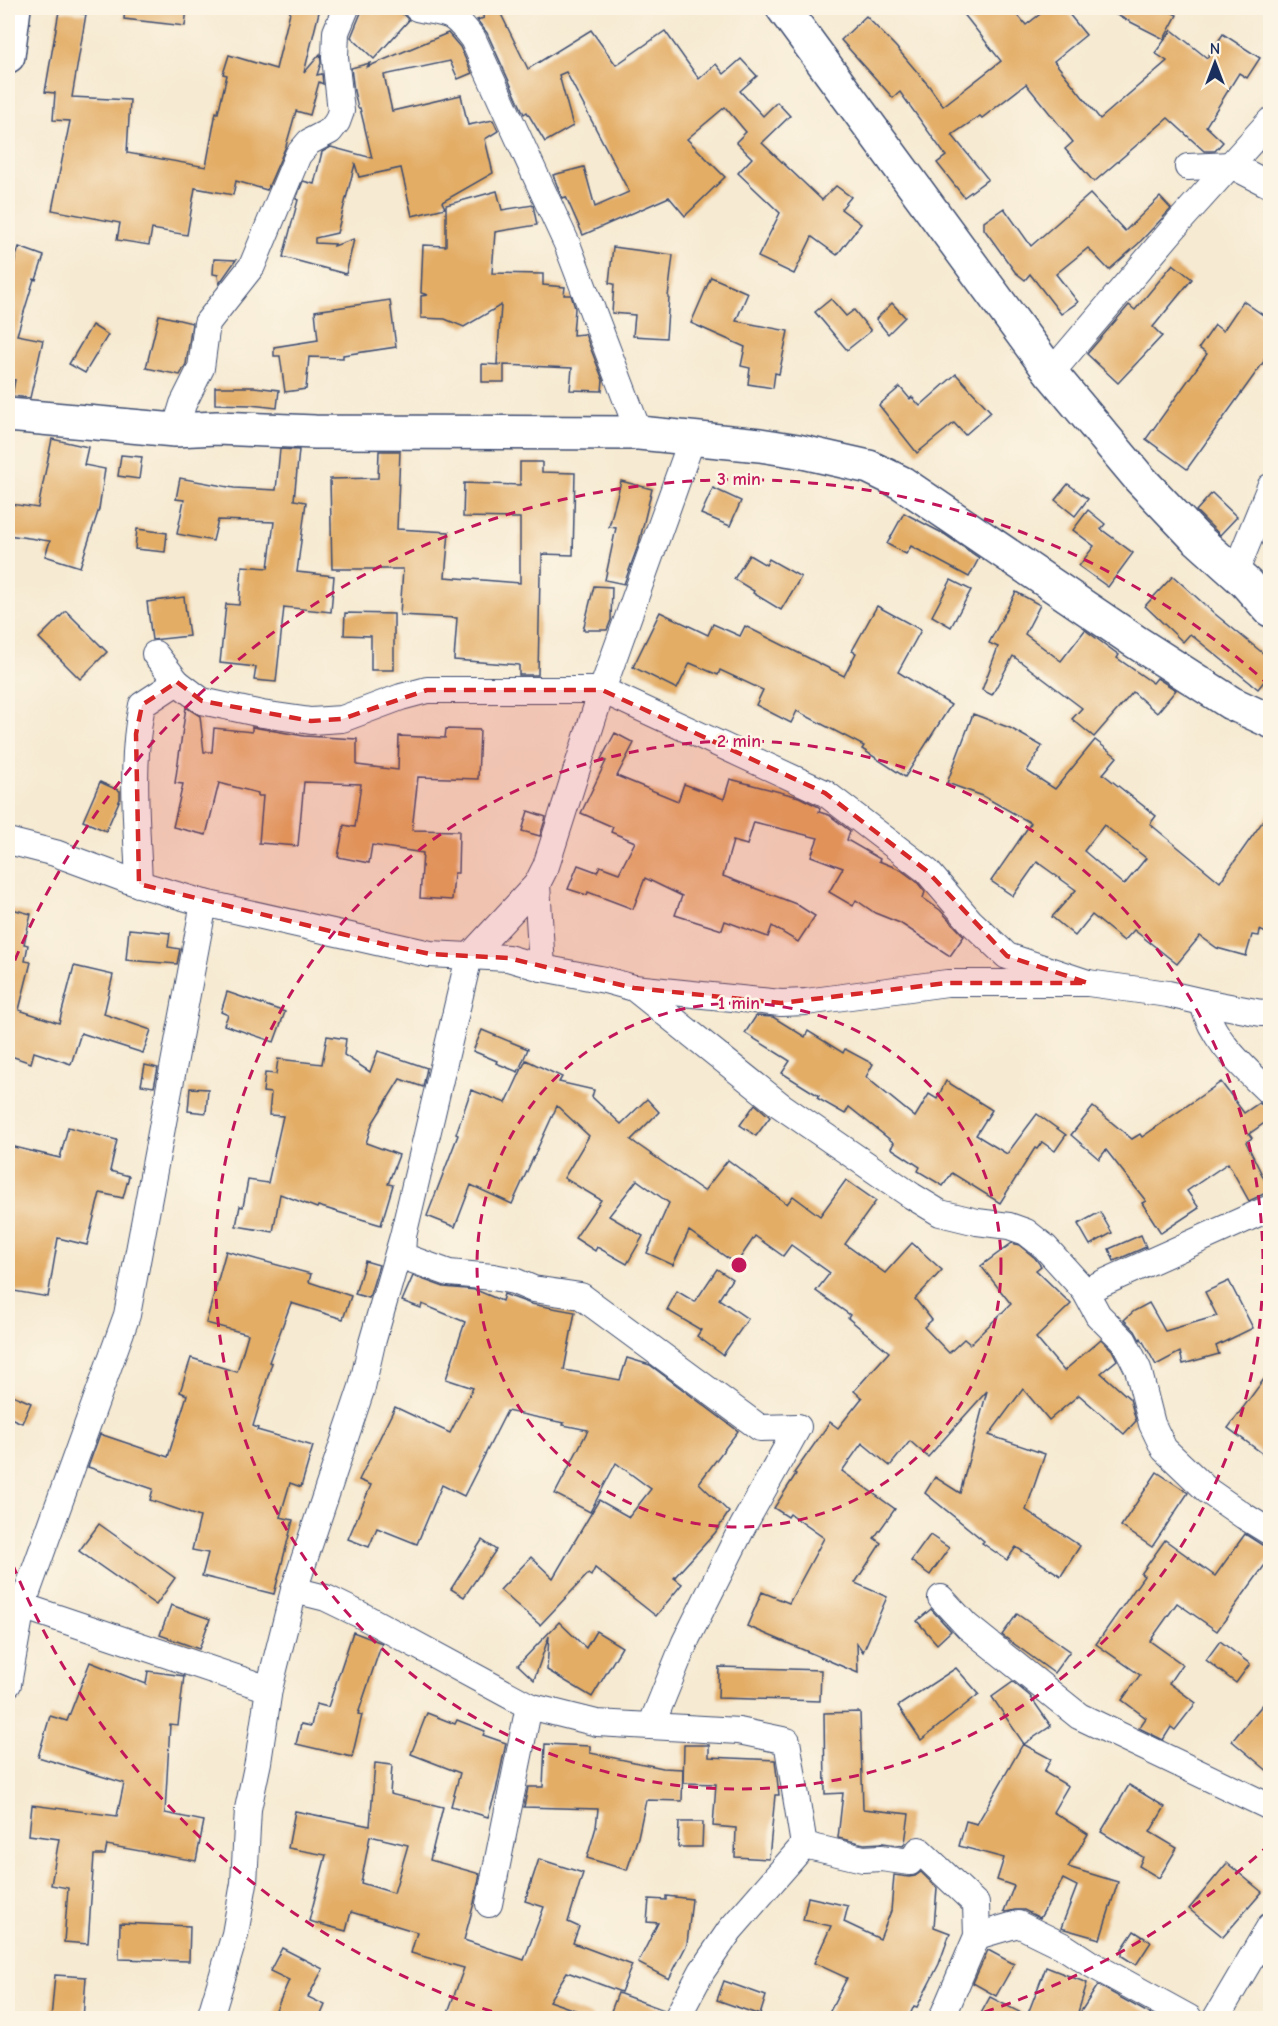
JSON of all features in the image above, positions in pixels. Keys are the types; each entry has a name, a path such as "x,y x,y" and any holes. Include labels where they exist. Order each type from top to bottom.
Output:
{"street":[{"path":"8,56 14,8"},
{"path":"175,430 183,404 201,368 207,323 252,266 298,155 309,142 330,131 338,122 341,111 335,57 336,32 346,8"},
{"path":"417,8 440,11 457,18 472,39 567,244 639,433"},
{"path":"783,8 1051,373 1139,478 1195,537 1235,573 1270,610"},
{"path":"1051,373 1179,222 1270,121"},
{"path":"1188,166 1231,165 1270,185"},
{"path":"8,415 175,430 217,428 315,432 639,433 760,445 868,467 902,483 1136,642 1231,703 1270,721"},
{"path":"210,2019 235,1934 244,1883 248,1809 269,1689 294,1590 362,1387 372,1343 403,1236 469,957 537,884 546,866 602,690 692,439"},
{"path":"1235,573 1270,487"},
{"path":"155,654 177,682 202,700 262,714 311,721 342,719 427,690 602,690 825,793 927,871 970,921 1007,956 1088,983"},
{"path":"139,884 136,734 142,705 177,682"},
{"path":"8,841 55,853 139,884 204,903 430,954 508,958 542,968 634,988 781,1003 806,1002 947,983 1088,983 1168,994 1261,1013 1270,1012"},
{"path":"537,884 542,968"},
{"path":"8,1684 15,1605 127,1315 204,903"},
{"path":"634,988 780,1105 912,1196 940,1213 977,1222 1009,1226 1026,1232 1045,1247 1085,1291 1098,1315 1124,1341 1138,1369 1152,1424 1164,1449 1208,1491 1270,1532"},
{"path":"1203,1002 1206,1018 1232,1056 1270,1093"},
{"path":"1085,1291 1270,1208"},
{"path":"403,1236 402,1256 449,1273 493,1277 514,1281 533,1289 581,1296 760,1428 798,1427 742,1526 685,1642 651,1726"},
{"path":"294,1590 326,1598 361,1615 529,1706 597,1723 739,1731 787,1741 804,1845"},
{"path":"941,1598 967,1626 1078,1716 1270,1807"},
{"path":"15,1605 269,1689"},
{"path":"489,1904 529,1706"},
{"path":"804,1845 863,1859 881,1858 910,1862 919,1850 976,1904 1063,1946 1189,2019"},
{"path":"677,2019 702,1971 730,1930 804,1845"},
{"path":"942,2019 977,1936 976,1904"},
{"path":"977,1936 1018,1923"},
{"path":"1216,2019 1268,1939"}],"highlighted area":[{"path":"177,682 202,701 311,721 342,719 427,690 602,690 825,793 927,871 1007,956 1088,983 947,983 781,1003 634,988 508,958 430,954 139,884 136,734 142,705"}],"building":[{"path":"125,8 187,8 185,26 124,19"},
{"path":"291,8 320,8 304,73 320,54 321,63 317,75 322,74 323,84 319,82 310,115 296,111 286,146 267,190 236,181 233,195 195,188 187,235 152,229 149,245 117,240 120,223 52,210 70,121 53,120 55,93 45,92 59,11 86,14 72,97 130,100 127,153 206,167 216,112 218,113 227,75 223,74 229,55 276,69"},
{"path":"363,8 396,8 409,20 374,59 351,37"},
{"path":"479,8 498,8 528,69 591,30 616,65 665,31 699,79 716,64 724,74 741,59 757,76 740,91 763,116 777,102 790,116 762,143 822,200 836,186 851,197 841,209 861,224 837,255 812,237 794,274 758,257 780,213 738,173 752,158 736,142 746,132 725,107 687,139 725,177 685,216 669,197 583,235 566,197 562,198 553,175 584,167 595,207 629,192 566,72 559,75 573,126 545,142 527,112 524,114 487,33 477,20 484,18"},
{"path":"959,8 1012,8 1026,25 1048,8 1064,8 1086,35 1054,61 1100,119 1167,61 1155,53 1172,30 1207,58 1223,34 1260,58 1247,78 1239,73 1206,126 1223,142 1215,151 1204,151 1168,118 1094,182 1065,149 1073,142 1026,84 982,118 980,116 952,135 988,179 964,197 937,163 946,156 900,92 893,98 841,40 866,16 896,47 943,106 1001,61"},
{"path":"1103,8 1163,8 1177,15 1164,39"},
{"path":"448,33 460,47 472,73 458,79 450,61 384,75 392,111 461,95 468,125 493,120 498,131 485,139 493,173 442,202 445,208 412,216 401,168 359,177 355,164 337,233 315,238 315,243 335,244 334,246 354,239 346,274 283,257 298,200 296,199 303,181 314,184 322,152 331,147 372,158 354,91 351,68 370,63 367,67"},
{"path":"497,191 502,210 533,205 537,225 495,232 492,273 543,274 543,285 565,287 564,295 571,295 575,308 573,335 585,334 603,380 602,391 570,390 572,368 504,365 504,382 482,382 482,364 502,365 497,364 501,305 464,327 445,319 421,318 421,296 428,295 421,293 423,245 446,246 446,205"},
{"path":"1090,194 1125,231 1160,197 1171,209 1138,244 1109,270 1088,248 1056,274 1078,302 1061,314 1030,274 1025,280 1015,272 984,229 984,222 1004,208 1031,246"},
{"path":"19,247 44,256 36,280 34,279 17,335 43,340 30,398 12,396 15,380 8,379 8,284"},
{"path":"613,247 673,255 666,338 633,336 635,315 612,313 614,284 609,283"},
{"path":"214,259 236,260 219,284 218,275 213,274"},
{"path":"1173,264 1192,279 1153,327 1162,336 1118,383 1087,354 1129,305 1135,310"},
{"path":"711,277 748,293 736,321 788,331 779,374 775,373 773,388 748,384 750,368 741,366 745,347 691,323"},
{"path":"831,299 846,316 854,310 871,331 847,350 815,312"},
{"path":"390,300 396,347 343,355 343,358 309,357 306,389 285,392 280,356 274,356 274,347 318,340 315,311"},
{"path":"1243,301 1270,320 1270,349 1265,360 1187,469 1146,439 1207,354 1199,348 1215,325 1223,331"},
{"path":"892,303 905,317 888,334 876,319"},
{"path":"159,315 192,323 186,364 180,375 146,368"},
{"path":"92,325 108,335 85,373 69,364"},
{"path":"956,374 991,412 965,435 954,423 917,453 879,405 900,387 910,399 912,397 920,406"},
{"path":"215,387 254,387 279,390 277,408 215,404"},
{"path":"52,439 88,447 84,465 105,469 99,509 80,567 45,556 50,541 8,535 11,504 38,508"},
{"path":"280,449 299,450 294,500 306,502 297,572 334,576 331,612 284,607 276,682 254,680 256,667 220,663 226,604 239,605 242,566 268,568 274,522 218,520 213,541 177,534 184,500 176,499 180,478 234,488 276,490"},
{"path":"379,451 400,451 397,529 449,532 445,577 520,583 520,518 463,517 464,483 520,485 520,462 542,462 542,472 575,473 573,555 542,554 538,675 519,675 519,665 454,660 457,618 400,615 403,569 332,569 330,479 378,478"},
{"path":"121,455 142,457 139,479 118,476"},
{"path":"621,481 652,489 639,543 624,584 605,580 616,528 609,527"},
{"path":"1068,484 1088,499 1075,516 1055,500"},
{"path":"713,488 741,501 730,526 701,514"},
{"path":"1212,493 1237,517 1220,535 1196,511"},
{"path":"1088,510 1105,524 1101,529 1133,553 1108,587 1079,566 1094,546 1073,530"},
{"path":"904,513 944,534 979,558 969,577 911,546 906,554 887,544"},
{"path":"137,529 167,533 165,552 135,549"},
{"path":"749,555 766,565 769,559 801,577 781,610 734,579"},
{"path":"1173,576 1270,659 1270,674 1258,689 1190,634 1183,642 1145,606"},
{"path":"951,580 971,590 951,627 932,616"},
{"path":"594,586 612,587 611,620 607,630 583,630"},
{"path":"1016,592 1040,605 1025,634 1061,661 1085,630 1119,655 1117,658 1153,683 1157,678 1176,690 1157,713 1133,692 1094,737 1072,719 1082,708 1013,656 992,695 982,690 998,647 989,643"},
{"path":"184,597 189,636 152,640 147,602"},
{"path":"877,606 921,630 898,672 951,705 905,777 862,749 864,746 797,711 791,723 756,705 763,690 720,670 718,675 690,663 677,689 633,667 660,612 708,635 713,624 740,636 745,626 844,676 856,653 852,651"},
{"path":"66,611 107,652 80,679 39,638"},
{"path":"345,613 394,614 394,670 371,670 371,636 344,635"},
{"path":"186,707 200,716 204,752 212,752 214,728 252,732 252,727 304,736 357,739 357,765 398,770 399,736 445,738 446,729 480,730 478,779 418,777 412,830 459,831 458,873 454,873 452,900 420,898 423,853 372,845 369,863 338,857 344,825 355,827 361,784 304,782 298,846 259,843 263,796 219,783 206,835 173,827 183,784 175,783"},
{"path":"973,714 1010,728 1042,746 1027,771 1055,789 1095,740 1117,757 1103,774 1156,816 1150,824 1220,882 1270,811 1270,935 1260,930 1259,936 1252,935 1246,956 1217,948 1200,936 1177,964 1134,930 1124,941 1092,915 1075,936 1052,917 1076,890 1037,862 1013,896 991,881 1031,823 983,796 947,783","holes":["1104,825 1146,858 1124,885 1084,851"]},
{"path":"615,733 634,743 617,776 678,801 684,784 724,799 730,779 799,797 817,806 820,808 819,812 829,815 850,831 847,840 880,859 879,861 901,870 917,882 925,892 923,898 940,910 964,936 950,956 900,923 875,913 856,900 853,906 829,892 843,868 811,856 818,838 754,822 747,845 733,841 723,876 796,904 815,916 798,942 772,926 768,937 725,921 722,930 675,915 682,896 645,878 633,909 588,892 587,895 568,889 578,865 597,872 600,866 619,873 635,842 611,832 613,827 581,813 606,761 601,759"},
{"path":"100,782 120,791 120,799 106,831 83,821"},
{"path":"528,811 546,817 540,836 522,831"},
{"path":"8,908 31,914 24,944 28,945 25,961 31,962 19,1010 59,1023 74,966 113,975 104,1014 151,1030 143,1053 81,1033 71,1064 34,1052 31,1063 8,1055"},
{"path":"129,929 170,933 168,947 180,949 177,964 126,960"},
{"path":"227,992 285,1012 274,1042 224,1025 228,1015 221,1012"},
{"path":"756,1016 773,1017 805,1037 808,1031 843,1053 845,1049 873,1064 866,1077 915,1117 929,1094 937,1099 946,1081 992,1110 976,1135 1007,1154 1037,1114 1066,1135 1055,1151 1042,1142 1037,1149 1035,1148 1000,1203 952,1173 943,1186 918,1171 920,1167 891,1148 894,1143 849,1107 845,1114 817,1098 819,1096 782,1073 790,1061 745,1033"},
{"path":"482,1030 528,1049 518,1072 473,1051"},
{"path":"327,1036 346,1039 344,1055 370,1072 378,1051 427,1068 423,1087 400,1079 372,1124 366,1143 399,1155 388,1184 393,1185 381,1225 318,1206 317,1208 280,1194 273,1232 236,1226 240,1206 243,1207 248,1180 268,1183 283,1116 269,1115 271,1093 263,1092 265,1073 276,1074 278,1059 322,1064"},
{"path":"526,1060 562,1077 559,1082 594,1090 592,1097 621,1124 647,1099 659,1112 631,1140 704,1191 728,1160 787,1204 793,1196 820,1216 846,1180 876,1201 845,1244 885,1273 912,1243 942,1270 915,1299 932,1320 924,1327 949,1353 964,1339 970,1344 1011,1304 981,1266 1012,1243 1019,1245 1035,1258 1041,1266 1036,1270 1071,1304 1036,1338 1064,1371 1101,1339 1112,1350 1117,1360 1101,1373 1130,1399 1136,1421 1124,1434 1079,1395 1049,1420 1023,1389 989,1435 1045,1454 1026,1510 1080,1546 1061,1576 1016,1547 1007,1560 982,1543 984,1541 925,1493 935,1477 960,1493 987,1391 928,1457 910,1441 890,1466 862,1443 842,1471 895,1509 874,1538 881,1543 855,1583 887,1597 863,1652 857,1643 858,1673 747,1626 762,1592 789,1603 824,1538 790,1514 788,1517 774,1508 796,1474 794,1473 830,1422 838,1428 862,1398 854,1391 889,1352 848,1318 850,1315 816,1291 830,1273 791,1245 783,1256 755,1236 736,1264 689,1231 673,1265 647,1253 669,1203 637,1180 609,1216 643,1236 627,1264 597,1247 595,1251 575,1238 601,1200 564,1178 589,1136 557,1106 512,1204 471,1185 455,1227 427,1216 458,1135 456,1134 471,1090 506,1103"},
{"path":"145,1065 158,1068 154,1087 141,1085"},
{"path":"1221,1082 1244,1113 1259,1103 1270,1108 1270,1119 1249,1134 1252,1138 1246,1142 1270,1191 1249,1201 1228,1163 1187,1191 1199,1208 1161,1233 1142,1203 1146,1201 1106,1150 1099,1159 1071,1135 1093,1107 1132,1139 1140,1134 1142,1137"},
{"path":"190,1088 208,1089 206,1113 188,1111"},
{"path":"755,1104 770,1117 756,1136 740,1125"},
{"path":"68,1127 117,1140 110,1171 129,1176 123,1198 100,1193 87,1245 58,1238 48,1297 8,1290 12,1270 8,1269 8,1157 10,1146 60,1158"},
{"path":"1100,1212 1112,1233 1090,1245 1078,1224"},
{"path":"1141,1235 1146,1247 1114,1261 1109,1249"},
{"path":"226,1251 311,1274 309,1282 351,1296 343,1319 291,1303 269,1362 272,1363 253,1426 258,1428 257,1430 313,1446 301,1487 290,1483 280,1517 293,1520 274,1594 202,1576 208,1553 192,1550 200,1517 150,1500 153,1489 88,1467 100,1434 168,1457 187,1395 180,1392 191,1358 237,1372 248,1334 206,1323"},
{"path":"365,1261 379,1265 369,1298 355,1294"},
{"path":"717,1269 732,1279 719,1299 748,1319 723,1355 697,1336 701,1330 667,1310 677,1291 695,1302"},
{"path":"413,1276 444,1287 476,1290 502,1301 504,1294 531,1304 575,1312 564,1370 620,1380 627,1358 650,1365 738,1431 699,1483 729,1512 715,1533 674,1578 682,1584 656,1616 595,1568 591,1576 588,1574 540,1625 500,1590 531,1557 553,1578 599,1500 629,1517 651,1489 616,1463 590,1512 555,1494 588,1430 563,1425 564,1423 507,1411 464,1496 442,1485 417,1544 377,1528 369,1547 348,1539 371,1485 359,1480 395,1407 450,1433 473,1388 446,1379 465,1322 422,1304 421,1308 402,1301"},
{"path":"1229,1281 1253,1328 1216,1346 1219,1354 1183,1364 1180,1352 1156,1365 1141,1338 1140,1340 1124,1320 1134,1311 1149,1303 1165,1331 1217,1316 1205,1292"},
{"path":"1270,1371 1270,1459 1228,1428"},
{"path":"8,1393 31,1403 22,1423 8,1417"},
{"path":"1157,1472 1188,1493 1152,1547 1121,1526"},
{"path":"99,1524 175,1578 156,1605 79,1551"},
{"path":"1245,1534 1262,1545 1270,1547 1270,1558 1217,1631 1177,1603 1150,1641 1182,1664 1169,1683 1196,1703 1175,1730 1171,1727 1163,1740 1139,1728 1146,1718 1122,1700 1140,1675 1096,1644 1144,1576 1141,1574 1165,1540 1215,1576"},
{"path":"930,1535 949,1548 930,1575 911,1561"},
{"path":"482,1540 496,1550 464,1597 451,1589"},
{"path":"171,1605 210,1619 199,1649 160,1635"},
{"path":"931,1609 951,1631 937,1644 917,1621"},
{"path":"1017,1614 1070,1651 1054,1673 1002,1635"},
{"path":"559,1622 586,1648 596,1631 622,1647 592,1697 547,1670 549,1636 534,1680 518,1665"},
{"path":"353,1632 382,1643 358,1714 362,1715 352,1757 296,1744 301,1724 311,1726 316,1704 328,1707"},
{"path":"1220,1641 1250,1664 1236,1683 1206,1660"},
{"path":"90,1662 146,1684 148,1671 184,1676 178,1725 170,1724 165,1813 204,1821 196,1861 107,1845 105,1855 94,1855 88,1944 64,1942 68,1888 51,1885 59,1839 29,1835 32,1805 117,1816 124,1783 38,1757 50,1716 67,1721"},
{"path":"719,1667 821,1670 820,1701 718,1698"},
{"path":"956,1668 979,1694 921,1740 898,1706"},
{"path":"1013,1682 1030,1696 1051,1726 1024,1744 992,1697"},
{"path":"1270,1696 1270,1773 1232,1741"},
{"path":"860,1712 863,1809 909,1814 903,1846 883,1843 864,1844 838,1838 843,1793 825,1794 824,1713"},
{"path":"427,1713 455,1724 457,1720 485,1731 483,1735 506,1743 488,1817 451,1806 460,1773 411,1754"},
{"path":"545,1744 590,1746 590,1753 663,1768 683,1769 682,1801 646,1800 638,1837 627,1870 587,1858 596,1827 598,1809 524,1807 528,1787 543,1787"},
{"path":"1023,1744 1051,1759 1044,1772 1068,1786 1053,1812 1088,1834 1068,1867 1118,1882 1100,1939 1061,1928 1077,1886 1063,1879 1040,1918 1024,1910 1006,1912 1004,1911 1014,1886 997,1880 1004,1858 959,1846 966,1821 977,1824"},
{"path":"684,1745 709,1745 709,1757 775,1760 779,1795 775,1795 769,1859 735,1857 736,1828 713,1826 716,1784 683,1783"},
{"path":"375,1763 392,1765 390,1794 443,1807 430,1860 480,1874 464,1940 524,1960 544,1907 525,1901 539,1859 583,1873 568,1922 579,1927 573,1943 632,1965 621,1992 567,1972 549,2001 592,2016 591,2019 457,2019 447,2015 464,1968 411,1953 417,1932 351,1912 346,1931 309,1921 326,1855 288,1848 295,1811 370,1826","holes":["370,1836 408,1845 394,1893 361,1883"]},
{"path":"1129,1785 1165,1807 1150,1832 1177,1848 1159,1878 1139,1866 1143,1857 1101,1832"},
{"path":"679,1822 703,1822 702,1847 678,1847"},
{"path":"1227,1863 1262,1892 1223,1937 1189,1909"},
{"path":"921,1872 937,1888 934,1927 950,1933 939,1964 917,2007 914,2006 908,2019 826,2019 847,1978 814,1963 831,1926 803,1920 808,1897 848,1906 844,1922 880,1939 891,1911 894,1875 909,1877"},
{"path":"666,1896 692,1899 687,1944 669,1979 638,1963 658,1923 647,1922 649,1899 666,1900"},
{"path":"120,1923 190,1926 189,1961 119,1959"},
{"path":"1134,1931 1151,1942 1136,1965 1122,1956 1122,1949"},
{"path":"282,1948 323,1969 308,1997 325,2005 319,2019 272,2019 289,1980 270,1971"},
{"path":"988,1950 1014,1964 996,1996 973,1983"},
{"path":"1046,1967 1087,1983 1076,2019 978,2019 990,1997 1027,2016"},
{"path":"55,1975 86,1977 83,2019 51,2019"},
{"path":"724,1981 766,1996 760,2015 717,2000"},
{"path":"1098,1985 1159,2019 1076,2019"},
{"path":"618,1993 664,2010 662,2019 608,2019"}]}
